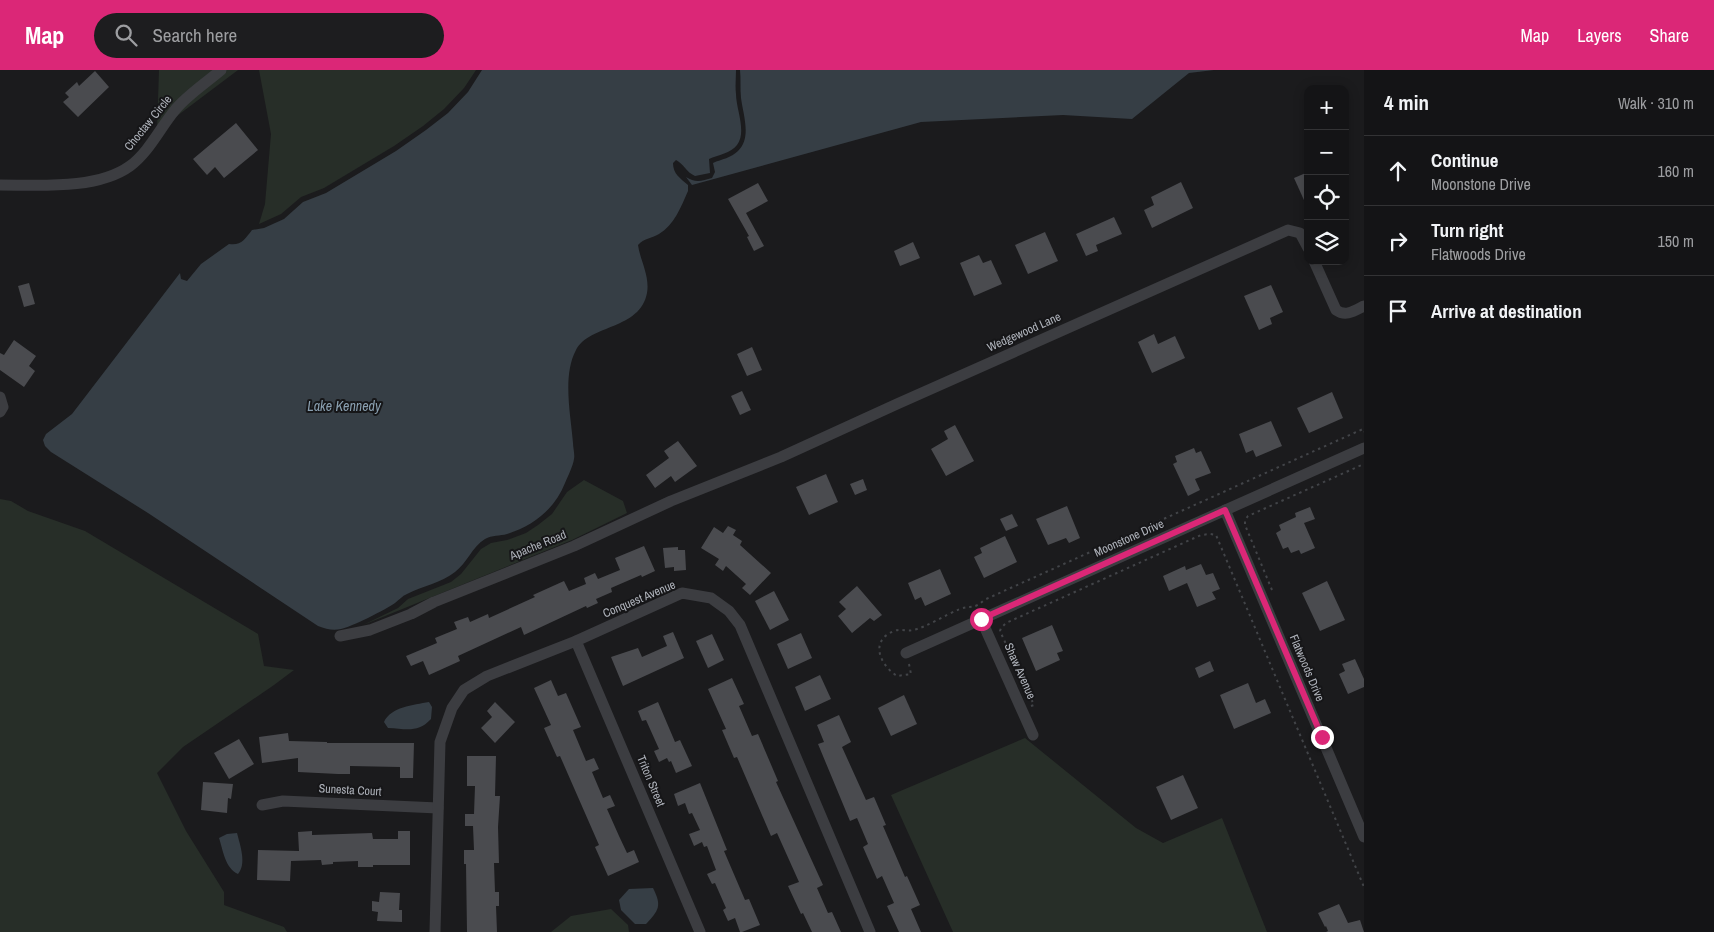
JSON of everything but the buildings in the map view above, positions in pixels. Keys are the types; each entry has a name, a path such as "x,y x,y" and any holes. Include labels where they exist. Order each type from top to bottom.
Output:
{"street":[{"name":"Choctaw Circle","path":"0,185 72,184 88,182 115,174 129,166 145,152 176,108 221,70"},
{"name":"Wedgewood Lane","path":"744,472 1288,230 1300,233 1304,240"},
{"path":"1316,265 1336,310 1345,314 1364,306"},
{"path":"0,397 3,404 0,412"},
{"name":"Moonstone Drive","path":"906,653 1364,448"},
{"name":"Apache Road","path":"340,636 370,630 411,614 434,602 582,542 671,501 744,472"},
{"name":"Flatwoods Drive","path":"1225,510 1364,837"},
{"name":"Conquest Avenue","path":"435,932 440,742 452,708 464,690 487,676 576,641 682,593 711,598 730,611 740,625 870,932"},
{"name":"Shaw Avenue","path":"981,619 1033,735"},
{"name":"Triton Street","path":"576,641 700,932"},
{"name":"Sunesta Court","path":"262,805 283,801 438,808"}],"path":[{"path":"906,653 911,674 897,676 888,671 881,661 879,653 880,644 892,632 900,629 913,630 962,608 974,608 984,600 1363,429 1364,432"},
{"path":"1272,589 1245,525 1245,520 1248,516 1364,464"},
{"path":"1022,710 1034,705 1000,631 1006,623 1202,535 1216,535 1364,887"}],"shaded area":[{"path":"159,70 238,70 157,131"},
{"path":"259,70 476,70 464,88 444,109 423,126 394,146 324,188 301,197 281,214 259,224 265,204 271,134"},
{"path":"584,480 623,501 627,513 572,540 363,625 398,608 408,599 451,582 461,574 481,549 491,543 507,540 526,533 552,514 567,492"},
{"path":"0,499 11,501 28,511 85,531 258,634 264,666 294,670 183,747 157,773 186,831 224,892 224,905 284,927 287,932 0,932"},
{"path":"1025,738 1136,828 1163,843 1222,818 1267,932 953,932 891,795"},
{"path":"611,909 628,925 629,932 551,932 571,916"}],"water":[{"name":"Lake Kennedy","path":"482,70 736,70 736,100 741,127 740,140 731,150 709,159 710,173 695,176 676,160 673,163 676,173 688,185 688,191 669,226 659,234 638,245 648,287 643,305 635,314 625,320 592,335 576,350 569,372 568,384 574,459 561,492 555,501 542,515 517,531 490,537 480,542 450,576 413,591 368,618 345,628 332,630 324,628 318,626 148,513 51,452 45,446 43,440 46,434 72,414 180,273 181,279 187,281 201,264 229,244 240,243 252,230 264,228 284,219 303,202 326,193 396,151 448,113 468,92"},
{"path":"740,70 1214,70 1189,73 1132,119 1063,115 921,122 692,185 686,177 699,181 712,178 715,172 713,163 738,151 745,139 746,126 741,98"},
{"path":"429,702 432,707 431,719 417,728 388,728 384,722 387,717 397,710"},
{"path":"237,833 242,860 241,870 238,874 227,863 219,838 227,834"},
{"path":"653,888 658,899 658,907 654,915 646,924 635,924 621,910 619,900 629,889"}],"route":[{"path":"981,619 1225,510 1322,737"}]}
